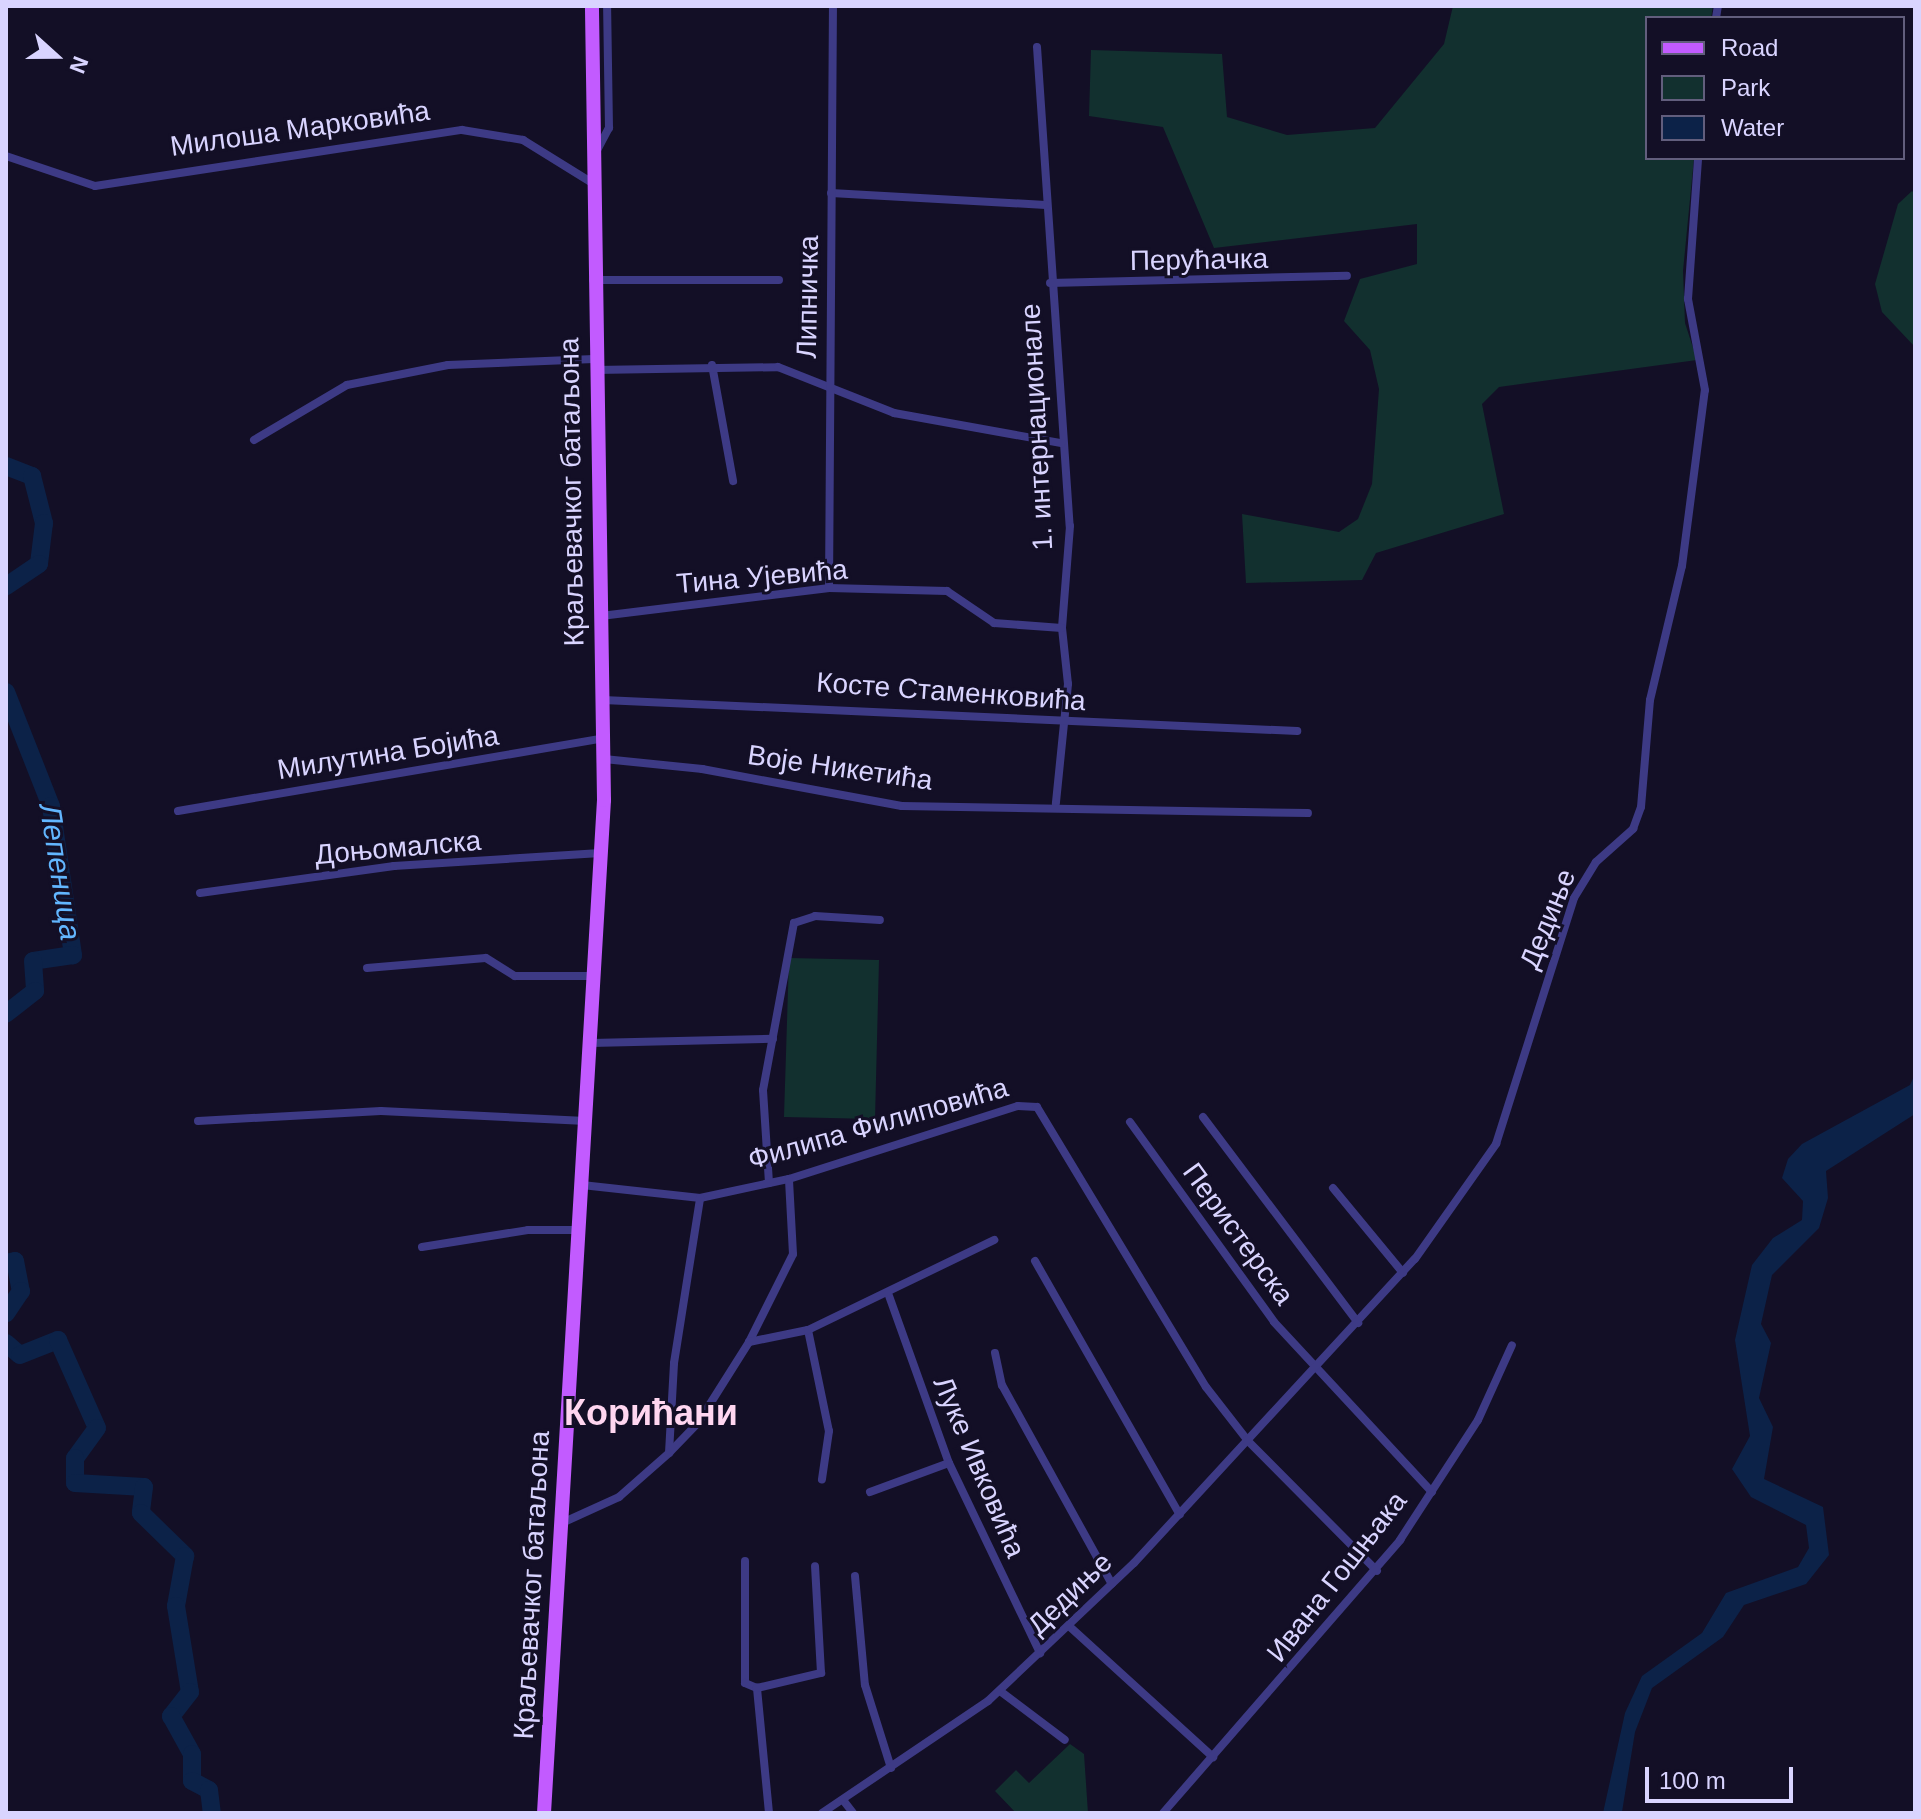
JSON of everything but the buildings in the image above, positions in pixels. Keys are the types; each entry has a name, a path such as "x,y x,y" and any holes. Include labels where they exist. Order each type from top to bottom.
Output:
{"main road":[{"name":"Краљевачког батаљона","path":"544,1813 591,1043 604,759 593,280 592,6"}],"street":[{"path":"593,156 609,128 607,6"},
{"name":"Липничка","path":"829,588 828,384 833,6"},
{"name":"1. интернационале","path":"1037,47 1061,443 1070,526 1062,628 1065,723 1056,803"},
{"name":"Милоша Марковића","path":"6,156 95,186 462,130 523,140 594,184"},
{"name":"Дедиње","path":"822,1813 1000,1691 1112,1584 1180,1515 1403,1273 1496,1144 1574,898 1640,814 1650,700 1682,566 1705,390 1688,299 1698,160"},
{"path":"831,193 1046,205"},
{"name":"Перућачка","path":"1050,283 1347,276"},
{"path":"593,280 779,280"},
{"path":"254,440 347,385 448,365 595,364 778,367 828,384 894,413 1061,443"},
{"path":"712,365 733,481"},
{"name":"Тина Ујевића","path":"601,616 829,588 947,591 994,623 1062,628"},
{"name":"Косте Стаменковића","path":"603,700 793,704 1065,723 1297,731"},
{"name":"Милутина Бојића","path":"178,811 604,738"},
{"name":"Воје Никетића","path":"604,759 702,769 902,806 1056,803 1110,814 1308,813"},
{"name":"Доњомалска","path":"200,893 394,866 601,853"},
{"path":"769,1183 761,1119 794,923 815,916 880,920"},
{"path":"367,968 486,958 515,976 594,976"},
{"path":"591,1043 773,1039"},
{"name":"Филипа Филиповића","path":"582,1185 700,1198 789,1179 1018,1106 1042,1112 1153,1310 1248,1441"},
{"path":"198,1121 381,1111 586,1121"},
{"path":"1203,1117 1358,1323"},
{"name":"Перистерска","path":"1130,1122 1316,1369"},
{"path":"562,1523 619,1497 698,1423 749,1342 793,1254 789,1179"},
{"path":"1333,1188 1403,1273"},
{"path":"669,1453 674,1363 700,1198"},
{"path":"422,1247 528,1230 580,1230"},
{"path":"749,1342 808,1330 994,1240"},
{"path":"1035,1261 1180,1515"},
{"name":"Луке Ивковића","path":"888,1293 949,1463 1040,1653"},
{"path":"808,1330 829,1431 822,1479"},
{"name":"Ивана Гошњака","path":"1163,1813 1377,1571 1478,1420 1512,1345"},
{"path":"995,1353 1002,1385 1112,1584"},
{"path":"1316,1369 1432,1492"},
{"path":"1248,1441 1377,1571"},
{"path":"870,1492 949,1463"},
{"path":"745,1561 745,1683 757,1688 821,1673 815,1566"},
{"path":"855,1576 865,1685 891,1768"},
{"path":"1069,1626 1213,1757"},
{"path":"757,1688 769,1813"},
{"path":"1000,1691 1065,1740"},
{"path":"843,1800 853,1813"}],"green space":[{"path":"1453,6 1713,6 1711,16 1645,16 1645,160 1694,160 1683,271 1685,323 1697,360 1499,387 1482,404 1504,514 1376,553 1362,580 1246,583 1242,514 1339,532 1358,519 1372,484 1379,389 1370,350 1344,321 1360,279 1417,264 1417,224 1214,248 1163,127 1089,116 1091,50 1222,54 1227,117 1287,135 1375,128 1444,44"},
{"path":"1912,191 1915,194 1915,347 1882,312 1875,284 1898,204"},
{"path":"789,958 879,960 875,1119 784,1117"},
{"path":"1070,1744 1084,1754 1088,1813 1016,1813 995,1791 1016,1770 1029,1783"}],"water":[{"path":"1915,1074 1915,1114 1826,1171 1828,1198 1819,1228 1772,1275 1761,1324 1771,1343 1759,1398 1773,1427 1764,1479 1823,1507 1829,1555 1806,1584 1744,1605 1723,1637 1652,1688 1635,1732 1622,1812 1603,1813 1625,1713 1642,1676 1702,1633 1726,1593 1798,1567 1809,1548 1806,1525 1751,1497 1732,1469 1750,1436 1735,1340 1752,1265 1773,1238 1802,1220 1803,1201 1782,1178 1788,1159 1802,1144 1910,1085"}],"waterway":[{"name":"Лепеница","path":"6,466 32,476 44,523 39,564 6,586"},
{"name":"Лепеница","path":"6,692 51,806 73,955 33,961 35,991 6,1014"},
{"path":"1915,912 1915,928"},
{"name":"Лепеница","path":"6,1263 15,1261 21,1291 6,1313"},
{"name":"Лепеница","path":"6,1343 20,1355 58,1340 97,1428 75,1458 75,1483 144,1487 141,1513 185,1556 176,1606 190,1692 171,1716 192,1754 192,1781 209,1790 212,1813"}],"district":[{"name":"Корићани","path":"651,1413"}]}
